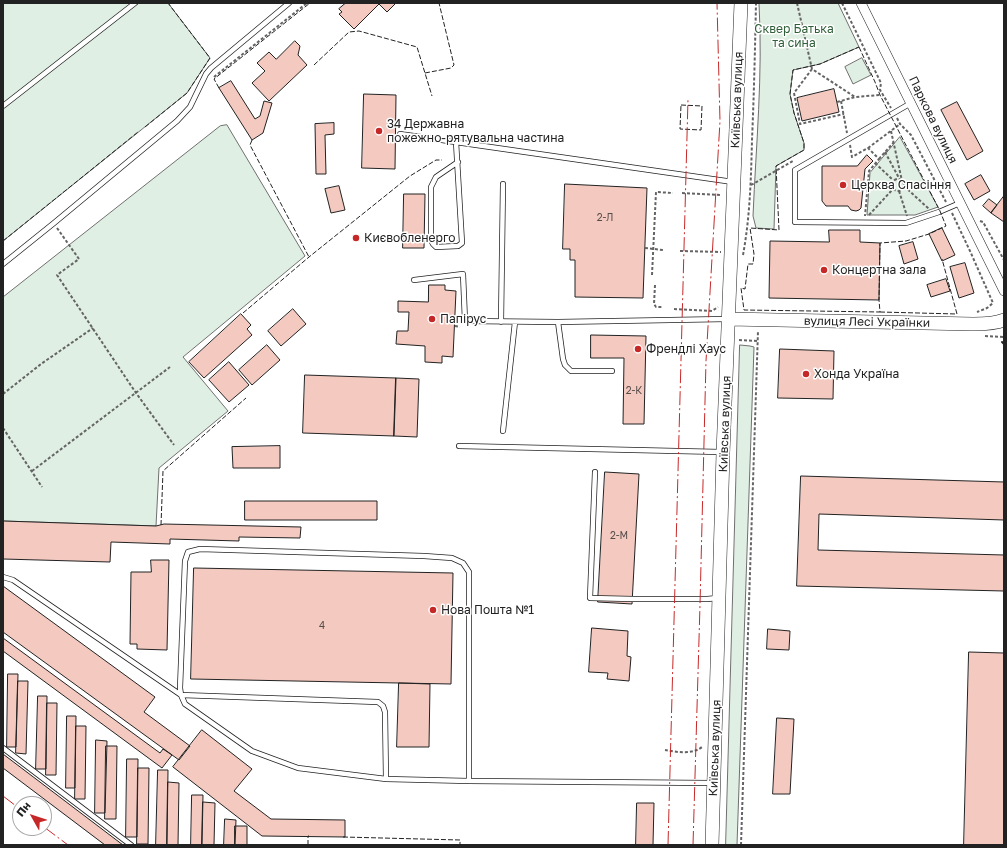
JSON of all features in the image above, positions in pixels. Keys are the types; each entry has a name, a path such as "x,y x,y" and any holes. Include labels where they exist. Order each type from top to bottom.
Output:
{"main road":[{"name":"Київська вулиця","path":"712,845 723,452 741,3"},
{"name":"вулиця Лесі Українки","path":"729,319 973,324 986,324 1004,320"}],"street":[{"name":"Паркова вулиця","path":"861,3 1004,291"}],"lane":[{"path":"3,106 135,3"},
{"path":"3,264 176,121 190,108 206,74 211,68 290,3"},
{"path":"911,103 795,170 795,222 906,223 960,203"},
{"path":"400,134 734,182"},
{"path":"456,142 458,162 462,243 458,246 436,247 431,240 431,187 436,177 458,162"},
{"path":"500,322 502,184"},
{"path":"414,280 463,274 465,321 558,322 729,319"},
{"path":"503,431 515,322"},
{"path":"558,322 563,359 565,365 571,371 612,371"},
{"path":"459,446 723,452"},
{"path":"595,472 590,598 719,598"},
{"path":"468,781 469,572 464,563 452,558 424,556 200,549 188,552 185,561 180,688 181,696 185,704 252,751 298,768 386,779 468,781 714,783"},
{"path":"3,577 13,580 181,696 378,702 383,706 385,712 386,779"},
{"path":"3,748 132,845"}],"path":[{"path":"206,74 213,78 307,3"},
{"path":"743,258 747,231 750,184 756,3"},
{"path":"797,3 812,69 855,97"},
{"path":"842,3 881,83 880,90 900,124 912,134 970,251 993,303"},
{"path":"812,69 794,93 800,124 844,114"},
{"path":"837,102 855,97 880,95"},
{"path":"842,101 852,158 900,124"},
{"path":"891,131 904,186 931,211"},
{"path":"864,216 868,171 894,142"},
{"path":"868,148 879,159"},
{"path":"885,152 899,178 902,180"},
{"path":"750,184 798,159"},
{"path":"876,163 893,180"},
{"path":"893,180 899,178"},
{"path":"891,186 893,180"},
{"path":"867,187 891,186"},
{"path":"891,186 895,191 899,191"},
{"path":"899,191 904,186"},
{"path":"869,216 893,189"},
{"path":"899,191 907,217"},
{"path":"652,275 656,192 673,192"},
{"path":"682,193 720,195"},
{"path":"979,221 983,222 1004,260"},
{"path":"54,223 78,259 57,275 136,393 174,445"},
{"path":"645,248 663,250"},
{"path":"680,251 721,252"},
{"path":"655,284 654,304 656,307 662,307"},
{"path":"674,309 712,311"},
{"path":"741,845 758,319"},
{"path":"3,394 40,364 93,328"},
{"path":"980,336 1004,337"},
{"path":"739,340 757,341"},
{"path":"32,471 170,367"},
{"path":"3,428 42,487"},
{"path":"665,750 684,752 697,750 702,747"}],"green space":[{"path":"3,3 168,3 210,58 187,93 3,241"},
{"name":"Сквер Батька та сина","path":"759,3 838,3 859,47 820,64 793,70 790,94 794,113 804,143 804,150 776,166 774,229 756,228 753,216 760,83"},
{"path":"862,58 871,75 853,84 845,67"},
{"path":"227,125 305,256 183,357 228,411 159,468 156,526 3,521 3,297 220,126"},
{"path":"900,137 938,207 915,215 867,215 870,173"},
{"path":"740,345 754,347 737,845 726,845"}],"building":[{"path":"346,3 396,3 387,12 379,4 354,29 339,14 342,12 339,9"},
{"path":"295,41 300,46 298,55 307,65 269,101 252,83 265,71 257,63 269,52 276,59"},
{"path":"231,81 255,119 260,116 264,101 272,103 263,133 252,140 219,88"},
{"path":"834,89 839,112 802,121 797,98"},
{"name":"34 Державна пожежно-рятувальна частина","path":"364,94 396,95 395,169 362,168"},
{"path":"957,102 983,151 967,160 941,110"},
{"path":"334,123 334,134 325,135 326,174 316,174 315,124"},
{"name":"Церква Спасіння","path":"867,155 873,161 865,169 861,208 856,211 851,210 848,206 826,206 822,201 822,166 857,166"},
{"path":"981,175 990,191 974,200 965,184"},
{"path":"565,184 647,188 643,298 575,297 575,260 570,260 570,249 563,249"},
{"path":"339,186 345,210 331,213 325,189"},
{"path":"404,194 425,194 424,248 403,248"},
{"path":"1004,196 1004,222 991,213"},
{"path":"989,199 997,205 991,213 983,206"},
{"path":"942,228 955,255 942,261 929,234"},
{"name":"Концертна зала","path":"829,230 860,230 860,242 880,243 879,300 769,298 770,241 829,242"},
{"path":"913,242 918,259 904,264 899,246"},
{"path":"965,263 974,293 959,298 950,267"},
{"path":"946,279 950,291 931,297 927,285"},
{"name":"Папірус","path":"429,285 445,285 445,290 456,291 453,357 442,356 442,363 425,362 425,346 396,344 397,331 408,331 409,312 398,312 398,301 428,302"},
{"path":"293,309 306,324 281,346 268,331"},
{"path":"241,314 251,325 247,329 252,335 204,378 189,362"},
{"path":"591,335 646,336 644,424 623,424 624,358 591,358"},
{"path":"267,345 280,360 252,385 239,370"},
{"name":"Хонда Україна","path":"780,349 834,351 833,399 778,398"},
{"path":"229,362 249,385 229,402 209,380"},
{"path":"305,375 396,378 394,436 303,433"},
{"path":"396,378 419,379 417,437 394,436"},
{"path":"280,446 280,468 233,468 232,447"},
{"path":"605,472 639,474 632,604 598,602"},
{"path":"801,476 1004,482 1004,520 819,514 818,550 1004,555 1004,591 797,586"},
{"path":"245,501 377,501 377,520 245,520"},
{"path":"3,521 156,526 164,524 301,527 300,538 239,537 239,541 170,539 170,544 111,542 110,562 3,559"},
{"path":"151,560 169,560 167,650 137,649 137,644 130,644 131,572 151,572"},
{"path":"194,568 453,573 451,684 191,679"},
{"path":"3,586 155,697 144,712 190,746 179,760 3,632"},
{"path":"592,628 628,631 627,656 631,657 629,681 607,679 608,673 589,672"},
{"path":"768,629 790,631 789,650 767,649"},
{"path":"3,638 160,753 163,749 172,755 162,768 3,651"},
{"path":"969,652 1004,653 1004,845 964,845"},
{"path":"8,674 18,674 16,747 7,747"},
{"path":"18,681 28,681 26,754 16,753"},
{"path":"399,683 430,684 429,747 397,747"},
{"path":"38,696 47,696 46,769 36,769"},
{"path":"47,703 57,703 56,775 46,775"},
{"path":"67,716 76,716 75,788 66,788"},
{"path":"777,718 794,719 790,794 773,794"},
{"path":"76,726 86,726 85,799 75,799"},
{"path":"202,730 252,769 234,791 271,819 345,820 345,837 262,836 173,767"},
{"path":"96,740 107,741 105,813 95,813"},
{"path":"106,746 117,746 116,819 105,819"},
{"path":"3,754 123,845 105,845 52,805 52,796 40,796 3,768"},
{"path":"127,759 138,759 137,837 126,837"},
{"path":"138,768 149,768 148,844 137,844"},
{"path":"158,770 168,770 167,845 156,845"},
{"path":"168,782 179,783 178,845 167,845"},
{"path":"192,795 203,795 202,845 191,845"},
{"path":"203,802 215,803 214,845 202,845"},
{"path":"637,803 654,803 653,845 636,845"},
{"path":"225,819 236,820 235,845 224,845"},
{"path":"235,826 247,826 247,845 235,845"}],"fence":[{"path":"145,127 187,93 210,58 168,3"},
{"path":"219,88 214,79 310,3"},
{"path":"425,73 451,68 454,65 439,3"},
{"path":"314,65 349,32 359,31 417,47 432,96"},
{"path":"859,47 880,95 940,211 946,226 929,234 906,241 880,243 880,312 744,310 741,288 745,289 748,264 753,264 754,254 750,228 779,230 776,166 804,150 804,143 794,113 790,94 793,70 820,64 859,47"},
{"path":"681,105 702,106 701,130 680,129 681,105"},
{"path":"3,241 138,132"},
{"path":"252,140 250,145 309,257"},
{"path":"243,313 309,257 410,176 436,160 442,160"},
{"path":"880,312 957,314 942,259"},
{"path":"161,525 163,471 246,398"},
{"path":"308,845 309,836"},
{"path":"343,837 460,840 460,845"}],"power":[{"path":"693,845 706,361 720,121 717,3"},
{"path":"668,845 688,99"},
{"path":"3,796 12,803"},
{"path":"52,833 68,845"}],"place":[{"name":"34 Державна пожежно-рятувальна частина","path":"379,131"},
{"name":"Церква Спасіння","path":"843,185"},
{"name":"Києвобленерго","path":"356,238"},
{"name":"Концертна зала","path":"824,270"},
{"name":"Папірус","path":"432,319"},
{"name":"Френдлі Хаус","path":"638,349"},
{"name":"Хонда Україна","path":"806,374"},
{"name":"Нова Пошта №1","path":"433,610"}]}
